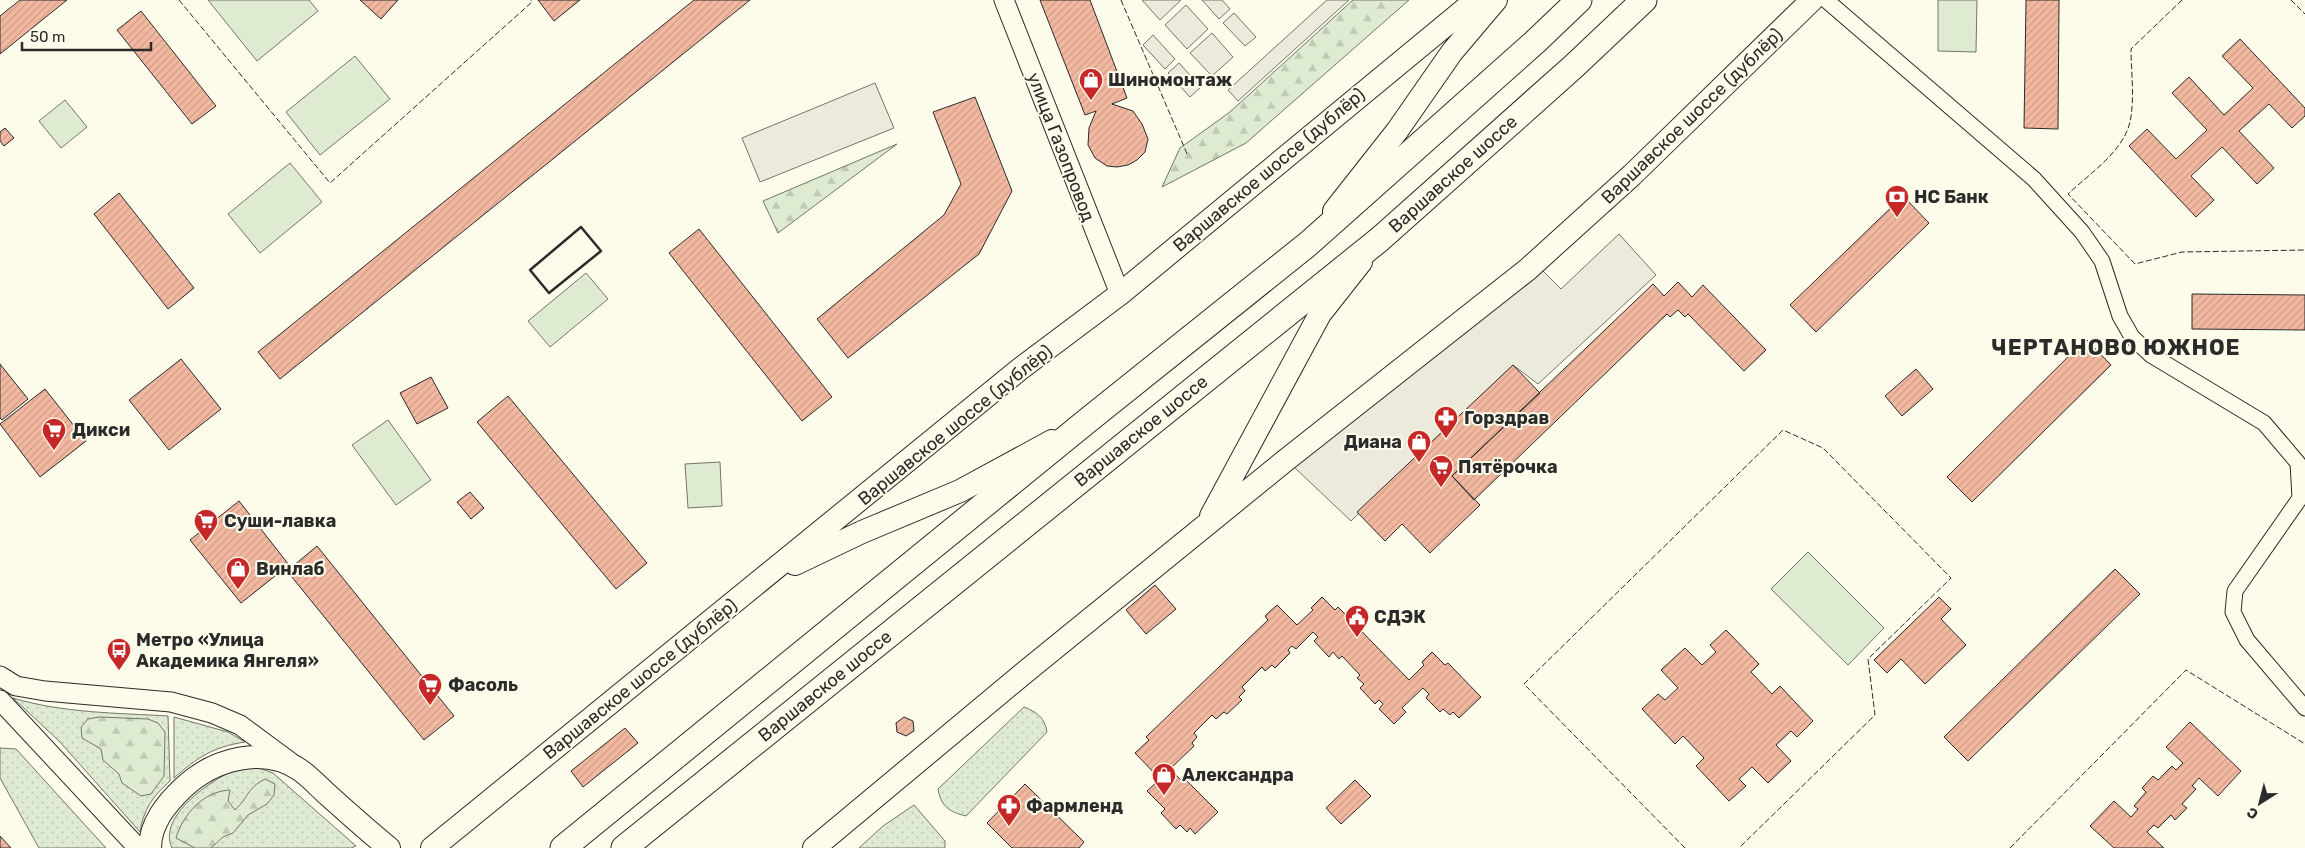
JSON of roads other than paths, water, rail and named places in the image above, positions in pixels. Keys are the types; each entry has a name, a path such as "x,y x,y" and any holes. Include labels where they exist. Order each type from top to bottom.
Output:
{"main road":[{"name":"Варшавское шоссе (дублёр)","path":"432,848 869,494 1020,369 1120,294 1476,0"},
{"path":"1308,244 1397,131 1452,52 1496,0"},
{"path":"563,848 1087,421 1308,244 1535,42 1579,0"},
{"name":"Варшавское шоссе","path":"624,848 1380,239 1573,67 1644,0"},
{"name":"Варшавское шоссе (дублёр)","path":"814,848 1024,672 1527,270 1571,231 1812,0"},
{"path":"1206,526 1320,314 1380,239"},
{"path":"758,582 862,532 960,492 1087,421"},
{"path":"150,848 150,839 158,818 169,802 186,785 213,766 236,758 276,760 299,769 388,848"}],"street":[{"name":"улица Газопровод","path":"1004,0 1120,294"},
{"path":"1826,0 2034,179 2082,232 2102,260 2120,316 2132,337 2150,355 2264,424 2298,463 2300,498 2235,591 2233,612 2247,640 2305,708"},
{"path":"0,676 16,686 45,691 171,702 212,713 240,726 299,769"},
{"path":"0,700 138,848"}],"place":[{"name":"Шиномонтаж","path":"1091,101"},
{"name":"НС Банк","path":"1897,218"},
{"name":"Горздрав","path":"1446,439"},
{"name":"Дикси","path":"54,451"},
{"name":"Диана","path":"1419,463"},
{"name":"Пятёрочка","path":"1441,488"},
{"name":"Суши-лавка","path":"206,542"},
{"name":"Винлаб","path":"238,590"},
{"name":"СДЭК","path":"1357,638"},
{"name":"Метро «Улица Академика Янгеля»","path":"119,671"},
{"name":"Фасоль","path":"430,706"},
{"name":"Александра","path":"1164,796"},
{"name":"Фармленд","path":"1009,827"}],"district":[{"name":"ЧЕРТАНОВО ЮЖНОЕ","path":"2116,347"}]}
